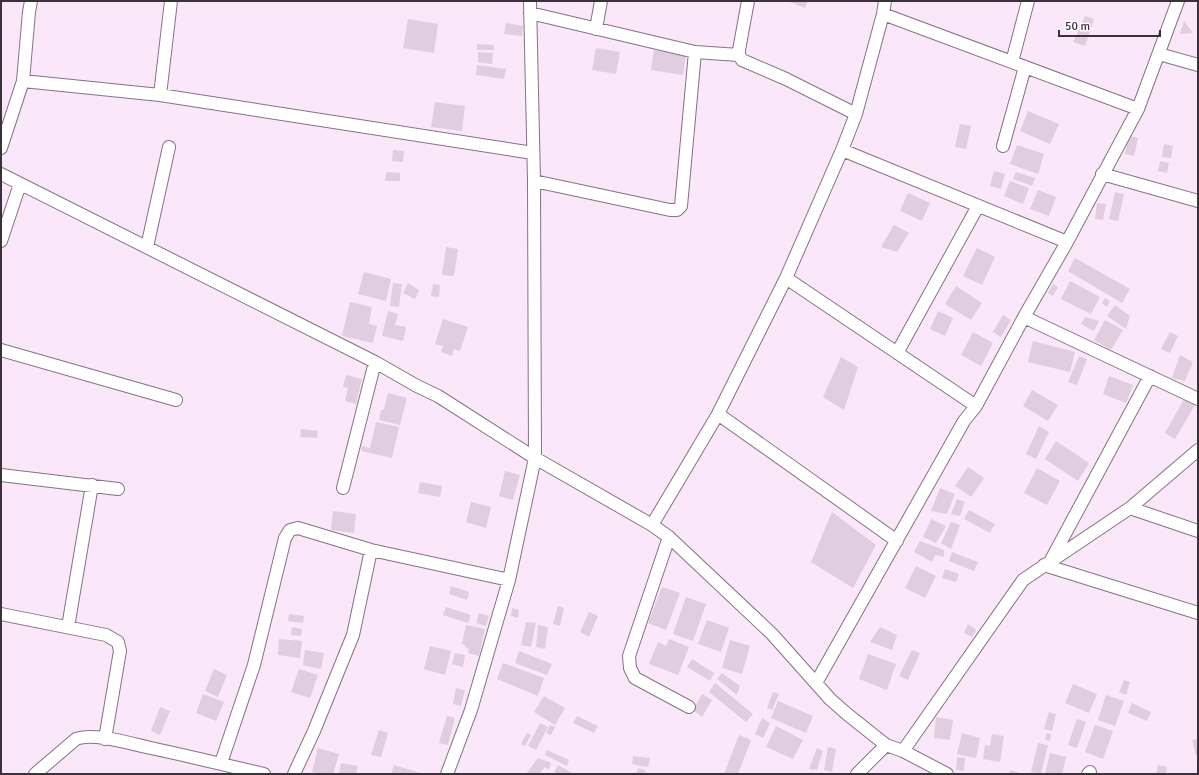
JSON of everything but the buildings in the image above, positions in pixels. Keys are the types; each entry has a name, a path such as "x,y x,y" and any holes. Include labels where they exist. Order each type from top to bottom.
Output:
{"street":[{"path":"1,148 23,81 28,12 31,1"},
{"path":"160,95 171,1"},
{"path":"446,774 471,710 509,580 535,458 534,181 530,1"},
{"path":"596,29 601,1"},
{"path":"748,1 739,55 742,60 786,79 856,114"},
{"path":"652,525 718,414 786,278 842,150 856,114 883,14 885,1"},
{"path":"1012,62 1028,1"},
{"path":"816,683 964,421 976,406 1024,317 1067,242 1138,109 1178,1"},
{"path":"530,13 695,52 739,55"},
{"path":"883,14 1138,109"},
{"path":"534,181 670,210 677,210 681,206 695,52"},
{"path":"1158,54 1198,65"},
{"path":"1003,146 1025,67"},
{"path":"23,81 160,95 533,153"},
{"path":"147,247 169,147"},
{"path":"842,150 1067,242"},
{"path":"1,174 375,362 438,396 535,458 652,525 669,537 772,634 830,700 886,745 904,751 947,774"},
{"path":"1102,174 1198,201"},
{"path":"1,241 20,184"},
{"path":"896,353 978,206"},
{"path":"786,278 976,406"},
{"path":"1024,317 1198,399"},
{"path":"1,350 176,400"},
{"path":"343,488 375,362"},
{"path":"1047,563 1150,376"},
{"path":"718,414 897,541"},
{"path":"904,751 1023,580 1130,508 1198,450"},
{"path":"1,475 118,489"},
{"path":"68,627 92,485"},
{"path":"1130,508 1198,531"},
{"path":"222,763 254,666 285,538 290,530 298,528 371,550 509,580"},
{"path":"669,537 629,656 630,668 635,678 689,707"},
{"path":"294,774 314,731 353,635 371,550"},
{"path":"1047,563 1198,613"},
{"path":"1,614 106,635 118,642 120,651 105,739"},
{"path":"35,774 76,739 83,736 105,739 222,763 264,774"},
{"path":"857,774 886,745"}]}
